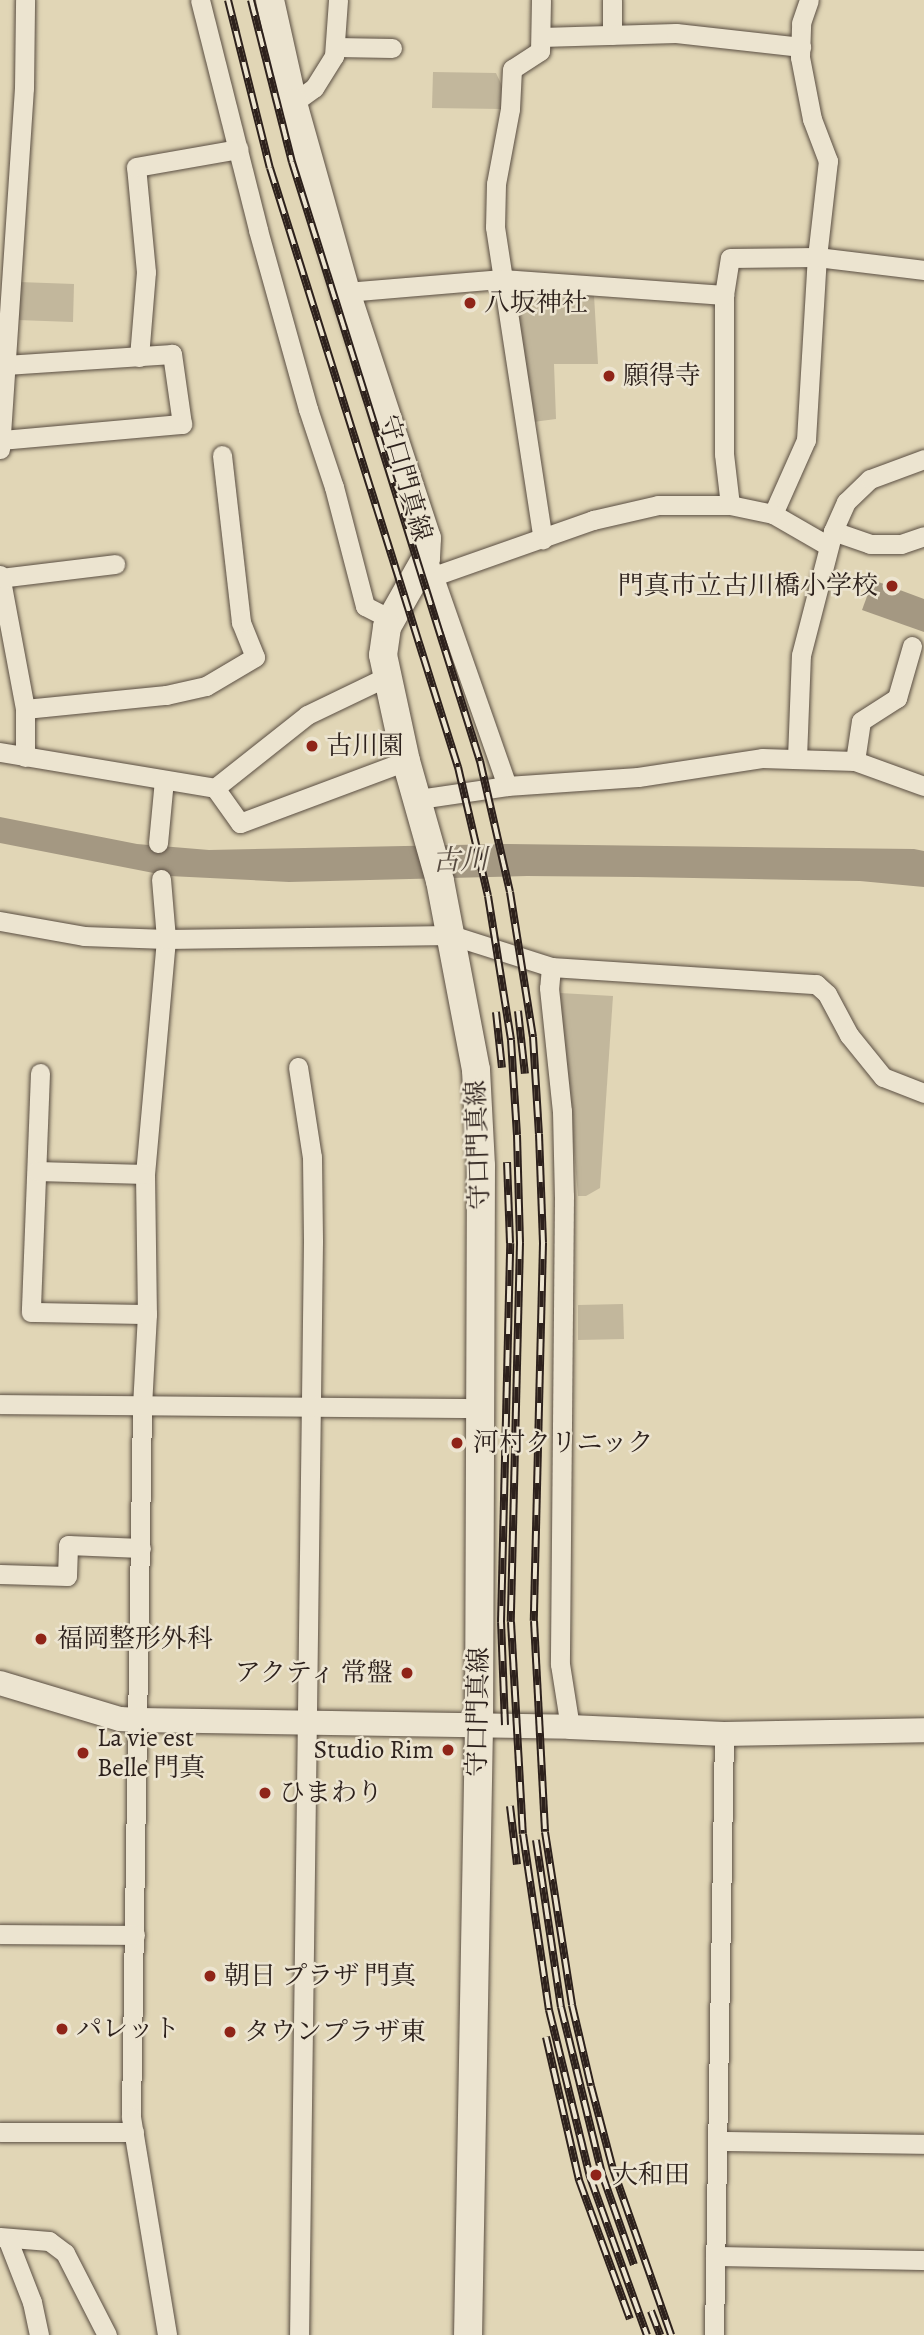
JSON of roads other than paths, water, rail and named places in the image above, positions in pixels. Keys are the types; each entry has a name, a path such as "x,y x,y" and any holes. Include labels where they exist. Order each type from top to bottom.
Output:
{"main road":[{"name":"守口門真線","path":"270,0 293,103 346,292 427,538 430,567 391,619 383,641 386,677 406,761 440,880 476,1070 481,1166 479,1726 468,2335"}],"street":[{"path":"0,449 24,88 25,0"},
{"path":"200,0 238,149 365,606 391,619"},
{"path":"293,103 314,88 336,47 338,0"},
{"path":"541,0 540,51 512,68 510,109 496,195 495,228 543,539"},
{"path":"612,0 612,36"},
{"path":"773,514 806,440 817,257 828,161 812,119 801,47 801,23 808,0"},
{"path":"541,37 676,33 801,47"},
{"path":"336,47 392,48"},
{"path":"139,356 146,272 136,167 238,149"},
{"path":"730,505 724,454 724,295 730,258 817,257 924,270"},
{"path":"346,292 502,279 724,295"},
{"path":"1,440 182,424 172,354 5,365"},
{"path":"25,709 166,695 206,686 255,657 241,622 222,455"},
{"path":"797,758 801,655 830,538 846,502 870,479 924,459"},
{"path":"507,786 430,567 543,539 593,520 658,505 730,505 773,514 830,538 870,544 901,544 924,536"},
{"path":"25,757 25,709 0,576 115,564"},
{"path":"855,761 861,721 897,698 912,646"},
{"path":"215,788 307,715 386,677"},
{"path":"0,752 215,788 240,823 406,761"},
{"path":"419,799 507,786 638,777 762,758 855,761 924,786"},
{"path":"158,843 164,780"},
{"path":"161,879 166,939 145,1174 147,1314 142,1406 131,2117 167,2335"},
{"path":"0,921 85,936 166,939 451,935 551,967 816,984 827,994 849,1035 883,1077 924,1093"},
{"path":"551,967 549,988 562,1111 564,1196 560,1664 570,1727"},
{"path":"298,1066 312,1157 299,2335"},
{"path":"40,1073 31,1312 147,1314"},
{"path":"37,1171 145,1174"},
{"path":"0,1404 481,1408"},
{"path":"0,1574 66,1576 68,1545 141,1549"},
{"path":"0,1683 120,1719 139,1720 570,1727 724,1734 924,1730"},
{"path":"714,2335 724,1734"},
{"path":"0,1934 135,1935"},
{"path":"0,2132 134,2132"},
{"path":"718,2141 924,2144"},
{"path":"39,2335 32,2302 3,2238 49,2241 65,2253 107,2335"},
{"path":"715,2256 924,2260"}],"water":[{"path":"873,580 924,599 924,632 862,610"},
{"name":"古川","path":"0,817 137,844 209,850 505,844 914,849 924,851 924,887 860,881 637,877 527,876 289,882 169,876 0,843"}],"railway":[{"path":"228,0 270,168 458,767 488,896 511,1040 517,1135 520,1243 511,1622 523,1834 549,2010 590,2177 647,2335"},
{"path":"251,0 292,162 480,761 510,892 533,1037 539,1134 543,1243 534,1621 545,1832 572,2005 591,2086 613,2169 671,2335"},
{"path":"518,1011 525,1074"},
{"path":"496,1012 502,1068"},
{"path":"505,1725 501,1622 510,1243 507,1162"},
{"path":"510,1806 517,1865"},
{"path":"536,1840 561,2007 602,2174 634,2265"},
{"path":"546,2037 579,2180 630,2319"},
{"path":"651,2311 660,2335"}],"place":[{"name":"八坂神社","path":"470,303"},
{"name":"願得寺","path":"609,376"},
{"name":"門真市立古川橋小学校","path":"892,586"},
{"name":"古川園","path":"312,746"},
{"name":"河村クリニック","path":"457,1443"},
{"name":"福岡整形外科","path":"41,1639"},
{"name":"アクティ 常盤","path":"407,1673"},
{"name":"Studio Rim","path":"448,1750"},
{"name":"La vie est Belle 門真","path":"83,1753"},
{"name":"ひまわり","path":"265,1793"},
{"name":"朝日 プラザ 門真","path":"210,1976"},
{"name":"パレット","path":"62,2029"},
{"name":"タウンプラザ東","path":"230,2032"},
{"name":"大和田","path":"596,2175"}]}
